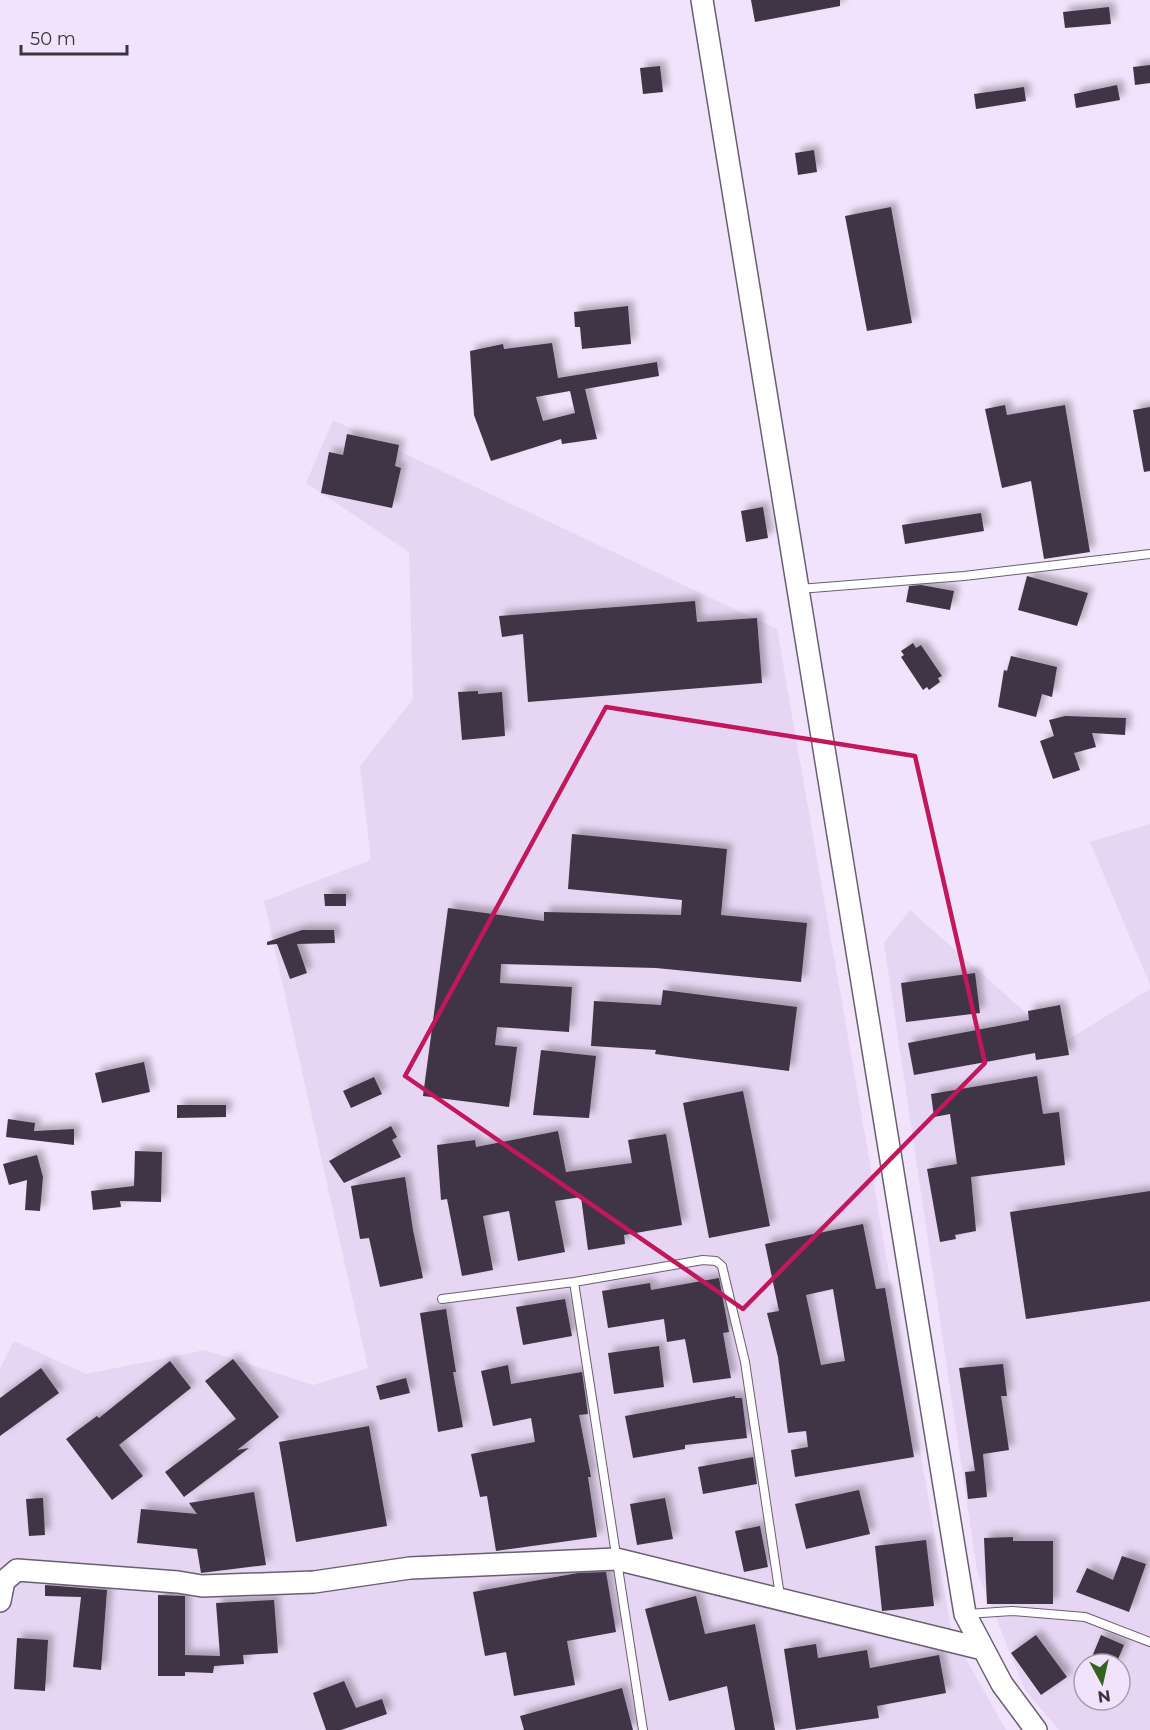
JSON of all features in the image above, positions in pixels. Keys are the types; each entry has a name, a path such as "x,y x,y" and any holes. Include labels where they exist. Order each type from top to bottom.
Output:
{"street":[{"path":"702,0 965,1614 1002,1684 1033,1729"},
{"path":"0,1601 4,1581 17,1570 178,1582 202,1586 314,1582 410,1568 616,1559 983,1649"}],"lane":[{"path":"798,589 964,576 1150,554"},
{"path":"442,1299 574,1282 703,1260 716,1261 722,1266 745,1362 781,1600"},
{"path":"574,1282 643,1730"},
{"path":"965,1614 1012,1611 1085,1617 1150,1642"}],"highlighted area":[{"path":"606,707 915,756 985,1063 743,1309 405,1076"}],"shaded area":[{"path":"333,420 777,629 952,1634 1006,1730 0,1730 0,1368 14,1341 86,1374 205,1350 313,1385 368,1368 264,901 371,860 360,766 413,699 409,552 306,483"},
{"path":"1150,824 1150,985 1090,842"},
{"path":"910,910 1061,1044 1150,989 1150,1730 1059,1730 1025,1690 977,1571 884,943"}],"building":[{"path":"751,0 840,0 840,6 755,22"},
{"path":"1109,7 1111,24 1065,28 1063,12"},
{"path":"1150,65 1150,83 1135,85 1133,67"},
{"path":"660,66 663,92 643,94 640,68"},
{"path":"1117,85 1120,100 1076,108 1074,94"},
{"path":"1024,87 1026,101 976,109 974,94"},
{"path":"814,150 817,172 798,175 795,153"},
{"path":"891,207 912,323 867,331 845,216"},
{"path":"628,306 631,344 582,349 580,327 575,327 574,312"},
{"path":"552,343 558,378 657,362 659,376 585,389 597,439 562,444 561,439 491,461 474,415 470,351 503,344 504,349","holes":["570,391 575,413 543,421 536,397"]},
{"path":"1005,405 1007,415 1065,405 1090,552 1044,559 1031,481 1002,488 985,409"},
{"path":"1150,407 1150,471 1144,472 1133,410"},
{"path":"347,434 399,445 395,466 401,468 392,508 321,493 329,452 343,455"},
{"path":"763,507 768,538 746,542 741,511"},
{"path":"981,513 984,531 905,544 902,525"},
{"path":"1027,576 1088,593 1077,626 1018,610"},
{"path":"921,585 954,591 950,610 906,602 909,586"},
{"path":"695,601 697,622 757,618 762,683 528,702 523,634 502,637 499,616"},
{"path":"913,643 916,648 921,645 942,676 938,678 940,682 929,690 927,687 923,690 901,657 904,655 901,651"},
{"path":"1011,656 1057,667 1052,697 1042,694 1036,717 998,707 1004,670 1007,671"},
{"path":"478,691 478,694 502,692 505,736 462,740 458,692"},
{"path":"1065,716 1126,718 1125,735 1092,733 1096,747 1074,753 1080,770 1053,779 1040,741 1054,736 1049,720"},
{"path":"572,834 727,849 721,915 807,923 801,982 656,968 501,964 500,983 572,987 569,1032 497,1027 495,1045 517,1047 509,1107 423,1096 448,908 544,921 544,912 681,915 682,900 568,889"},
{"path":"324,894 346,894 346,906 325,906"},
{"path":"302,930 334,930 335,943 297,944 307,973 290,979 277,944 267,945 267,942"},
{"path":"975,973 980,1013 906,1022 901,983"},
{"path":"663,990 797,1007 789,1071 655,1054 656,1050 591,1046 594,1001 661,1005"},
{"path":"1060,1005 1069,1055 1036,1060 1035,1053 914,1075 908,1043 1029,1020 1028,1011"},
{"path":"541,1050 596,1056 589,1118 533,1115"},
{"path":"144,1062 150,1092 102,1103 95,1073"},
{"path":"1037,1076 1043,1114 1059,1112 1065,1165 971,1177 976,1231 955,1235 956,1239 940,1242 927,1169 957,1164 950,1114 934,1117 931,1094"},
{"path":"374,1077 382,1094 351,1108 343,1091"},
{"path":"743,1091 770,1226 709,1238 683,1103"},
{"path":"177,1105 226,1105 226,1117 177,1118"},
{"path":"8,1119 35,1123 34,1131 74,1129 74,1145 6,1137"},
{"path":"391,1126 397,1137 392,1140 401,1157 344,1183 329,1161"},
{"path":"558,1131 566,1172 632,1163 628,1140 666,1134 682,1225 624,1235 625,1244 588,1250 581,1197 555,1201 565,1252 518,1261 509,1211 483,1216 493,1270 462,1276 447,1199 441,1200 437,1145 475,1140 476,1147"},
{"path":"135,1151 162,1152 161,1202 120,1201 121,1207 93,1210 91,1191 134,1186"},
{"path":"37,1155 43,1177 40,1211 25,1210 27,1180 9,1185 3,1164"},
{"path":"405,1177 423,1278 380,1287 369,1238 360,1239 351,1186"},
{"path":"1150,1191 1150,1301 1026,1319 1010,1212"},
{"path":"863,1224 876,1289 885,1288 914,1457 795,1477 791,1450 808,1447 806,1431 788,1433 778,1357 767,1313 779,1311 765,1244","holes":["833,1289 845,1361 821,1365 806,1295"]},
{"path":"719,1278 729,1332 723,1333 731,1378 693,1383 685,1339 667,1342 664,1319 608,1328 602,1291 650,1283 651,1290"},
{"path":"565,1299 572,1336 523,1345 516,1307"},
{"path":"446,1309 456,1372 453,1372 463,1427 438,1432 420,1313"},
{"path":"659,1346 664,1387 614,1394 608,1353"},
{"path":"233,1359 279,1417 237,1450 249,1448 184,1497 165,1472 236,1419 205,1381"},
{"path":"170,1361 191,1388 119,1445 143,1476 112,1500 66,1439 97,1416 99,1418"},
{"path":"1003,1364 1007,1396 1001,1396 1009,1450 983,1454 987,1497 968,1499 965,1472 975,1471 959,1368"},
{"path":"508,1365 511,1384 582,1372 588,1414 579,1415 591,1477 588,1477 597,1537 496,1551 487,1496 480,1497 471,1454 535,1442 531,1418 493,1426 481,1371"},
{"path":"41,1368 59,1393 0,1436 0,1398"},
{"path":"406,1378 410,1393 380,1400 376,1386"},
{"path":"735,1396 735,1398 742,1398 747,1438 685,1445 685,1449 633,1458 625,1416"},
{"path":"369,1426 387,1526 296,1542 279,1442"},
{"path":"753,1457 757,1484 703,1494 698,1467"},
{"path":"859,1490 870,1534 806,1549 795,1504"},
{"path":"254,1492 266,1565 201,1573 197,1549 137,1543 141,1509 197,1514 189,1503"},
{"path":"43,1498 45,1535 29,1536 26,1499"},
{"path":"665,1498 673,1539 637,1545 630,1504"},
{"path":"760,1526 768,1567 744,1572 735,1531"},
{"path":"1013,1537 1013,1541 1053,1541 1053,1604 987,1604 984,1538"},
{"path":"926,1540 934,1606 882,1611 875,1546"},
{"path":"1122,1556 1146,1564 1129,1612 1076,1592 1087,1568 1113,1580"},
{"path":"606,1572 616,1632 567,1641 575,1685 514,1696 506,1652 485,1656 473,1592 578,1573"},
{"path":"45,1585 107,1590 101,1670 73,1667 81,1597 45,1596"},
{"path":"158,1595 185,1596 185,1655 220,1656 216,1603 274,1600 278,1653 243,1655 244,1664 214,1666 213,1673 185,1672 185,1676 158,1676"},
{"path":"696,1596 705,1634 755,1624 775,1730 735,1730 727,1686 669,1701 645,1609"},
{"path":"1036,1635 1067,1677 1041,1695 1011,1653"},
{"path":"1101,1635 1124,1645 1121,1652 1094,1652"},
{"path":"17,1638 48,1640 45,1691 14,1689"},
{"path":"816,1644 818,1658 867,1650 870,1668 939,1655 946,1693 877,1706 879,1718 796,1730 784,1649"},
{"path":"344,1681 356,1708 382,1699 387,1714 341,1730 326,1730 313,1693"},
{"path":"622,1688 633,1730 524,1730 520,1716"}]}
